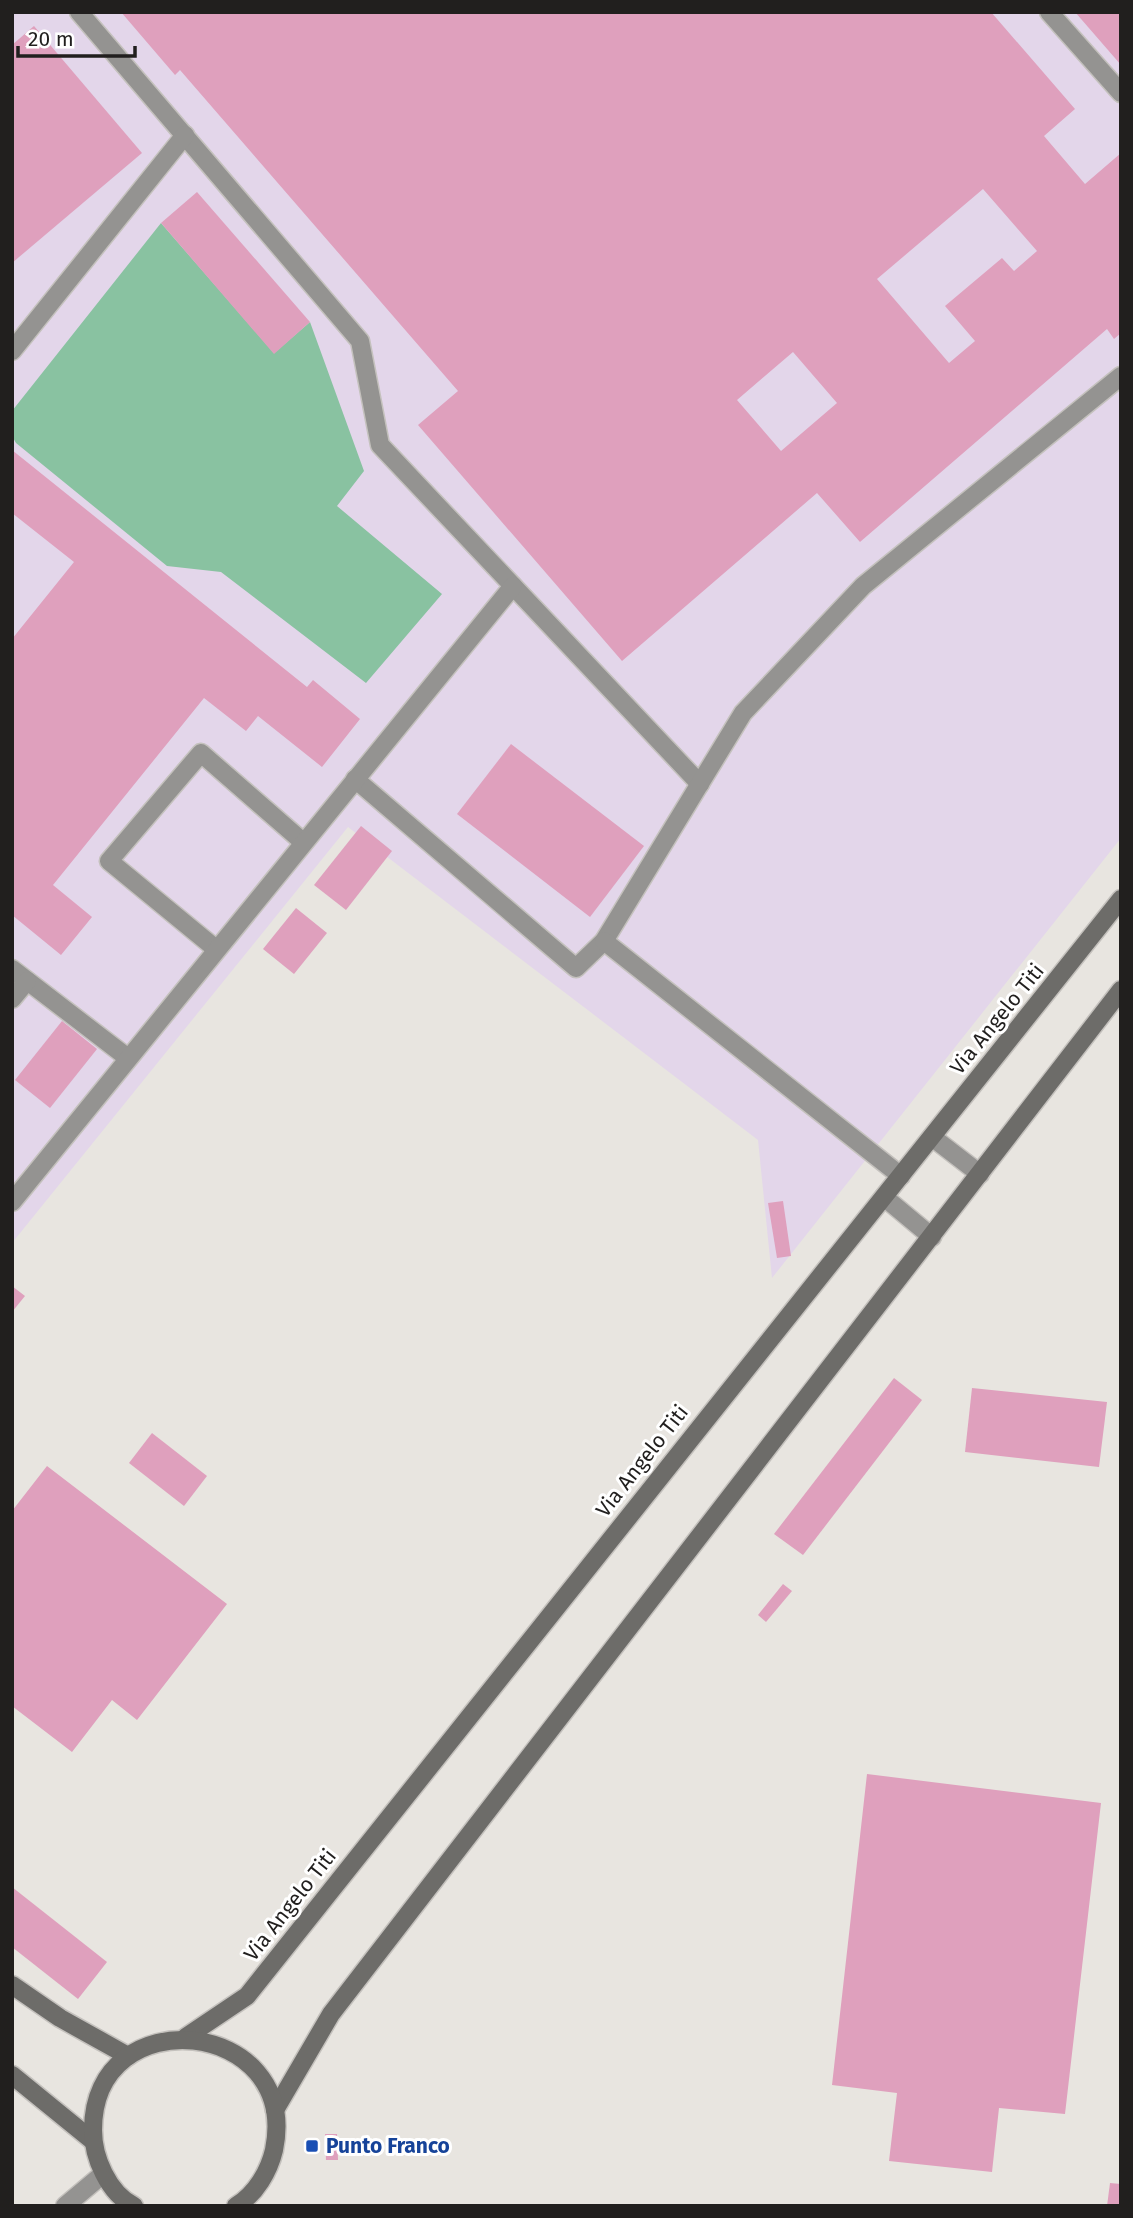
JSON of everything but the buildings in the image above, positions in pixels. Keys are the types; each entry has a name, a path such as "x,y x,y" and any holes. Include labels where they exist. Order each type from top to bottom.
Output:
{"main road":[{"name":"Via Angelo Titi","path":"186,2037 247,1996 1121,899"},
{"path":"275,2110 331,2014 1121,990"},
{"path":"12,1985 60,2018 128,2056"},
{"path":"134,2206 127,2202 103,2174 93,2141 93,2117 99,2094 111,2073 128,2056 156,2042 186,2037 216,2043 243,2058 263,2081 275,2110 277,2135 271,2161 259,2184 239,2205"},
{"path":"12,2075 93,2141"}],"street":[{"path":"79,12 360,341 380,445 700,784"},
{"path":"1049,12 1121,93"},
{"path":"12,351 184,135"},
{"path":"355,779 576,968 604,941 743,713 863,586 1121,376"},
{"path":"12,1202 513,586"},
{"path":"216,949 108,861 201,753 303,842"},
{"path":"604,941 901,1176"},
{"path":"12,969 128,1058"},
{"path":"12,999 27,981"},
{"path":"932,1137 980,1174"},
{"path":"884,1197 932,1237"},
{"path":"65,2206 103,2174"}],"shaded area":[{"path":"12,12 1121,12 1121,838 772,1278 758,1140 348,827 12,1243"}],"green space":[{"path":"161,223 274,353 310,322 364,471 337,506 442,594 366,683 221,572 167,566 16,443 12,436 12,411"}],"place":[{"name":"Punto Franco","path":"312,2146"}]}
